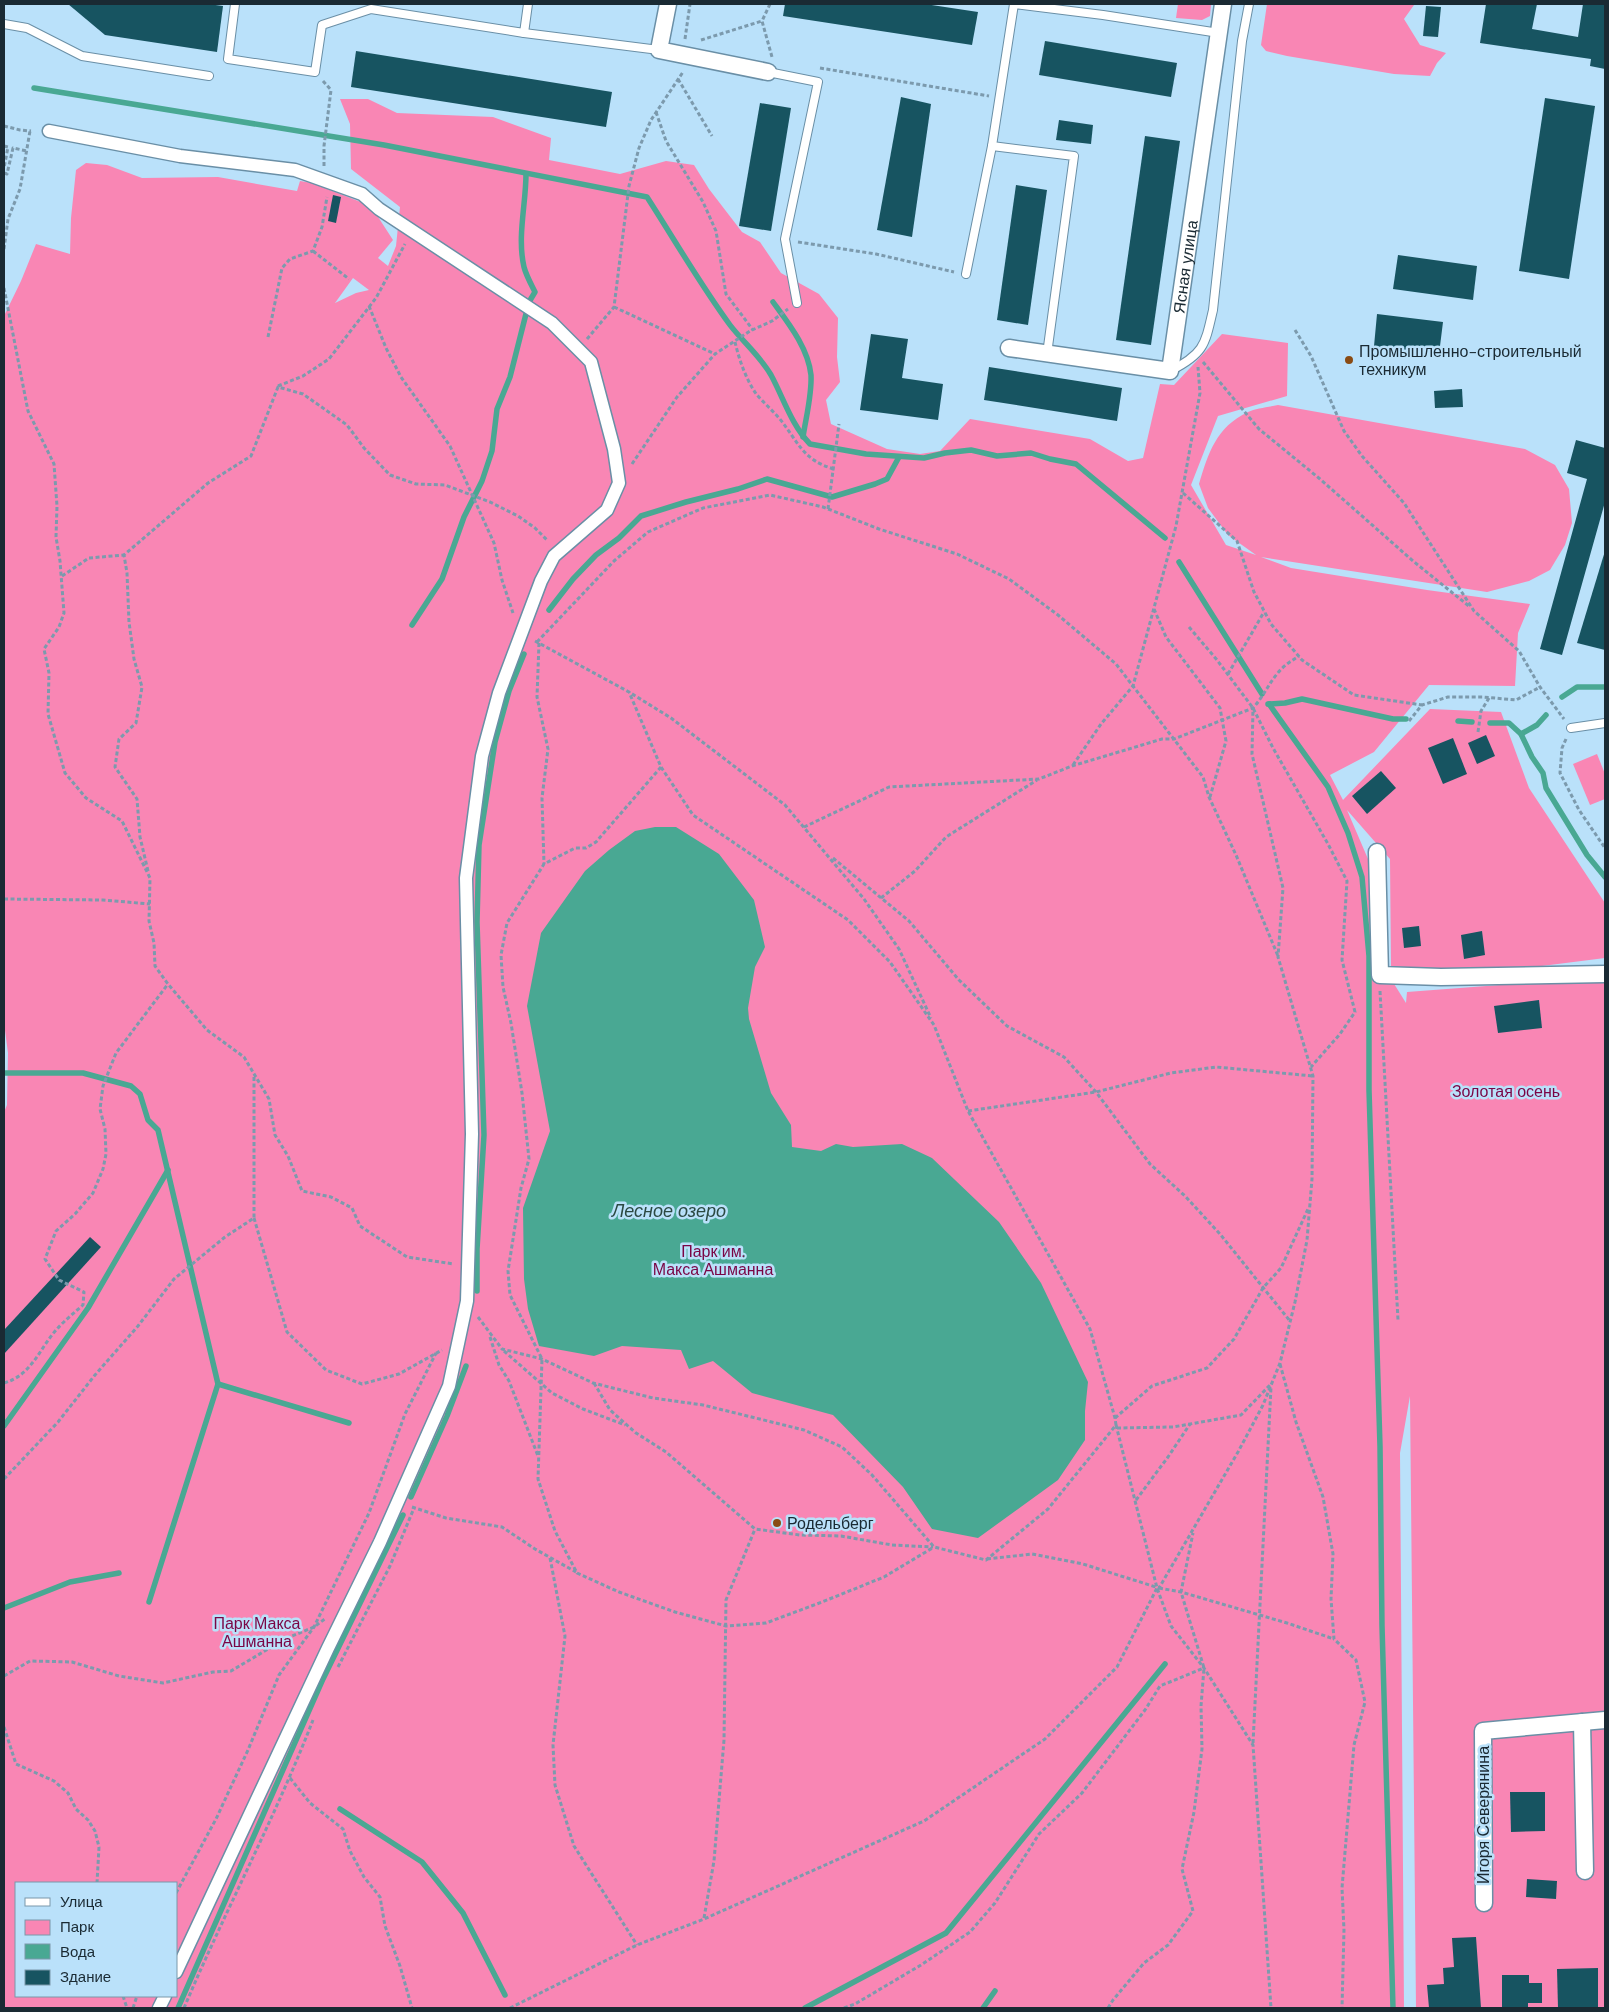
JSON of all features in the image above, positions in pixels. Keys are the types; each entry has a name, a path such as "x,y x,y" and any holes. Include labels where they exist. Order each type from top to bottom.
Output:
{"street":[{"path":"668,4 659,50 690,48 770,66"},
{"name":"Ясная улица","path":"1170,371 1223,4"},
{"path":"49,131 180,156 295,170 362,194 379,209 552,323 591,362 614,449 618,483 607,510 554,556 541,581 499,693 482,756 466,878 472,1134 468,1301 449,1386 380,1542 328,1648 178,1968"},
{"path":"1009,348 1170,371"},
{"path":"1376,852 1380,975 1441,978 1605,974"},
{"name":"Игоря Северянина","path":"1484,1902 1483,1731 1605,1720"},
{"path":"1582,1722 1585,1871"}],"lane":[{"path":"235,4 228,59 315,72 322,25 371,9 524,33 659,50"},
{"path":"524,33 528,4"},
{"path":"966,274 992,146 1014,4 1103,15 1219,33"},
{"path":"1170,371 1190,361 1197,354 1207,337 1213,310 1241,50 1249,4"},
{"path":"4,24 27,28 82,56 209,76"},
{"path":"770,66 818,82 785,240 797,303"},
{"path":"992,146 1074,156 1047,354"},
{"path":"1571,728 1605,723"}],"path":[{"path":"579,350 614,307 629,186 639,148 656,112 678,79 690,48 690,4"},
{"path":"770,4 762,21 770,66"},
{"path":"690,48 762,21"},
{"path":"812,67 999,98"},
{"path":"315,72 330,90 324,146"},
{"path":"678,79 712,136"},
{"path":"656,112 666,141 703,202 716,231 726,294 751,331"},
{"path":"4,126 20,130 30,130 20,189 8,219 4,249"},
{"path":"4,146 8,147 4,168"},
{"path":"4,173 7,174 13,148 27,151"},
{"path":"313,251 322,227 329,189"},
{"path":"62,576 89,558 124,555 208,483 251,456 278,387 304,376 329,359 369,306 397,262 413,230"},
{"path":"785,240 876,254 966,274"},
{"path":"313,251 349,279"},
{"path":"268,337 282,268 290,259 313,251"},
{"path":"4,288 28,411 54,464 58,506 56,537 62,576 64,613 59,627 44,649 49,673 48,714 65,773 86,798 122,821 150,878"},
{"path":"369,306 386,348 401,377 450,446 494,543 502,580 521,634 629,692 671,718 785,805 864,899 899,949 934,1025 968,1112 1090,1328 1158,1588 1171,1626 1204,1668 1253,1745"},
{"path":"614,307 715,354"},
{"path":"618,483 677,397 715,354 784,312"},
{"path":"1295,330 1311,356 1344,431 1362,456 1404,503 1474,611"},
{"path":"735,342 738,359 757,394 779,418 801,450 819,465 834,469"},
{"path":"1072,766 1101,724 1133,686 1153,608 1168,561 1183,493 1200,393 1197,354"},
{"path":"1197,354 1220,385 1259,429 1320,479 1518,650 1540,687 1571,728 1562,748 1560,773 1579,810 1605,848"},
{"path":"278,387 303,394 318,407 347,425 364,448 390,475 416,484 445,485 518,516 548,540 554,556"},
{"path":"828,509 838,424"},
{"path":"1183,493 1237,541 1254,592 1271,624 1299,656 1354,695 1422,705 1448,697 1516,700 1540,687"},
{"path":"510,2008 637,1945 704,1919 924,1821 1045,1740 1117,1667 1158,1588 1238,1452 1263,1405 1280,1362 1290,1321 1307,1240 1312,1179 1313,1076 1311,1067 1278,958 1203,777 1116,664 1058,615 1009,580 957,554 879,529 828,509 770,495 703,508 648,532 614,561 538,643 537,697 548,749 542,798 544,864"},
{"path":"124,555 129,588 129,622 134,659 142,687 136,723 119,739 115,767 137,799 140,837 150,878 149,921 154,943 155,966 207,1030 244,1057 269,1099 275,1135 288,1156 302,1190 331,1196 352,1208 360,1226 407,1257 454,1264 457,1273"},
{"path":"1153,608 1166,638 1220,708 1226,741 1210,797"},
{"path":"1228,674 1264,612"},
{"path":"1189,627 1253,708 1273,748 1347,881 1342,960 1355,1012 1340,1034 1311,1067"},
{"path":"881,898 915,871 946,837 1039,780 1072,766 1162,739 1174,739 1253,708 1261,699 1276,674 1299,656"},
{"path":"629,692 662,767 693,815 848,920 890,962 934,1025"},
{"path":"1478,732 1481,711 1489,698"},
{"path":"1409,721 1422,705"},
{"path":"1253,708 1252,754 1268,814 1283,888 1278,958"},
{"path":"577,1572 555,1531 538,1479 542,1359 510,1295 508,1279 513,1234 529,1159 511,1023 503,987 501,955 507,923 544,864 576,848 586,848 596,842 662,767"},
{"path":"804,827 889,787 1039,780"},
{"path":"825,852 909,921 959,980 1006,1026 1064,1057 1096,1092 1150,1164 1185,1196 1220,1234 1290,1321"},
{"path":"4,899 103,900 150,904"},
{"path":"1380,975 1398,1320"},
{"path":"4,1383 14,1380 26,1372 56,1330 83,1306 84,1292 60,1280 45,1259 56,1231 75,1214 93,1193 103,1169 106,1154 105,1129 100,1109 103,1086 116,1053 168,984"},
{"path":"968,1112 1096,1092 1171,1073 1216,1067 1313,1076"},
{"path":"254,1074 254,1218 287,1332 326,1370 362,1384 399,1374 458,1342"},
{"path":"1115,1418 1152,1386 1207,1368 1234,1339 1263,1288 1281,1268 1310,1206"},
{"path":"4,1480 58,1422 95,1375 138,1326 174,1279 225,1237 254,1218"},
{"path":"468,1301 489,1334 502,1349 552,1393 583,1409 628,1426"},
{"path":"489,1334 499,1364 509,1380 539,1458"},
{"path":"502,1349 542,1359 593,1382 653,1398 703,1405 804,1430 842,1448 872,1474 934,1547"},
{"path":"178,1889 220,1810 248,1750 279,1675 314,1627 369,1513 405,1414 436,1353"},
{"path":"1280,1362 1296,1422 1323,1498 1333,1554 1331,1599 1334,1639"},
{"path":"593,1382 610,1410 636,1433 666,1452 755,1529 800,1535 841,1536 892,1545 934,1547 987,1559 1032,1554 1083,1564 1158,1588 1181,1592 1260,1615 1334,1639 1356,1660 1364,1702 1354,1745 1342,1888 1344,1930 1342,2008"},
{"path":"1116,1427 1173,1427 1241,1415 1271,1384"},
{"path":"1271,1384 1253,1745 1271,2008"},
{"path":"1136,1500 1190,1424"},
{"path":"987,1559 1048,1509 1116,1427"},
{"path":"397,1502 446,1518 502,1527 550,1558 619,1592 675,1612 726,1626 766,1623 806,1608 884,1577 934,1547"},
{"path":"335,1673 390,1566 414,1508"},
{"path":"1108,2008 1144,1963 1168,1945 1193,1911 1182,1870 1194,1812 1202,1749 1201,1706 1204,1668 1181,1592 1194,1528"},
{"path":"704,1919 714,1861 724,1740 726,1600 755,1529"},
{"path":"550,1558 565,1636 553,1745 555,1786 574,1846 637,1945"},
{"path":"4,1676 30,1661 72,1662 119,1676 163,1683 213,1672 231,1671 285,1639 314,1627 332,1613"},
{"path":"844,2008 855,2004 921,1965 970,1932 995,1903 1039,1834 1082,1793 1145,1710 1160,1686 1204,1668"},
{"path":"184,2008 290,1778 314,1716"},
{"path":"4,1727 16,1764 54,1781 68,1793 76,1809 91,1826 99,1847 97,1882"},
{"path":"290,1778 310,1803 343,1829 350,1852 364,1877 380,1897 385,1926 400,1966 412,2008"}],"green space":[{"path":"1178,4 1211,4 1210,16 1202,20 1176,18"},
{"path":"1267,4 1412,4 1414,5 1404,19 1420,45 1446,53 1437,63 1430,76 1394,74 1266,51 1261,45"},
{"name":"Парк Макса Ашманна","path":"340,99 368,99 397,113 493,117 551,138 549,160 620,174 666,161 694,165 709,189 742,232 760,242 781,273 819,294 838,318 837,357 840,382 826,400 831,424 887,449 920,454 940,451 970,419 1090,439 1128,461 1143,458 1160,384 1174,385 1222,334 1288,343 1287,396 1218,416 1191,485 1226,545 1256,555 1228,535 1208,508 1199,484 1210,452 1221,433 1237,418 1248,412 1278,405 1525,449 1555,465 1569,489 1572,523 1565,545 1550,570 1529,581 1487,592 1261,557 1291,568 1530,604 1518,633 1515,686 1429,685 1374,752 1330,775 1343,800 1430,709 1501,712 1529,788 1605,903 1605,958 1511,970 1391,970 1390,859 1347,810 1377,880 1381,963 1406,1003 1407,992 1605,977 1605,2008 1416,2008 1410,1396 1400,1453 1404,2008 4,2008 4,1112 7,1105 8,1053 4,1023 4,316 36,244 70,254 71,218 76,170 86,163 107,165 142,178 218,177 297,191 300,181 312,183 371,206 393,240 378,258 388,266 396,246 400,207 351,169 350,124","holes":["353,278 369,290 356,293 335,303"]},
{"path":"1597,754 1605,774 1605,799 1590,805 1573,764"}],"water":[{"name":"Лесное озеро","path":"655,827 676,827 719,854 754,900 765,947 755,967 748,1008 749,1019 771,1093 791,1125 792,1147 821,1151 836,1144 853,1147 902,1144 932,1158 999,1222 1041,1283 1088,1382 1085,1440 1058,1480 978,1538 932,1529 903,1487 833,1415 752,1393 713,1361 689,1369 681,1350 622,1346 594,1356 539,1346 528,1309 524,1279 523,1208 550,1131 527,1006 541,933 585,871 635,831"}],"building":[{"path":"68,4 208,4 223,6 217,52 105,35"},
{"path":"785,4 925,4 978,12 972,45 783,16"},
{"path":"1486,4 1537,4 1532,29 1578,37 1583,4 1605,4 1605,69 1590,66 1591,59 1480,43"},
{"path":"1426,6 1441,7 1438,37 1423,36"},
{"path":"1045,41 1177,63 1171,97 1039,75"},
{"path":"356,51 612,92 606,127 351,87"},
{"path":"901,97 931,104 912,237 877,230"},
{"path":"1545,98 1595,106 1569,279 1519,271"},
{"path":"760,103 791,108 771,231 739,226"},
{"path":"1059,120 1093,125 1091,144 1056,140"},
{"path":"1145,136 1180,141 1151,345 1116,340"},
{"path":"1016,185 1047,190 1028,325 997,320"},
{"path":"333,195 341,197 336,223 328,221"},
{"path":"1398,255 1477,266 1473,300 1393,289"},
{"path":"1377,314 1443,322 1439,354 1374,346"},
{"path":"871,334 908,339 902,378 943,384 938,420 860,410"},
{"path":"989,367 1122,388 1117,421 984,400"},
{"path":"1462,389 1463,407 1435,408 1434,391"},
{"path":"1576,440 1605,448 1605,502 1562,655 1540,649 1587,479 1567,473"},
{"path":"1605,551 1605,650 1577,643"},
{"path":"1486,735 1495,756 1477,764 1468,743"},
{"path":"1453,738 1467,774 1443,784 1428,748"},
{"path":"1381,771 1396,788 1367,814 1352,796"},
{"path":"1419,926 1421,946 1404,948 1402,928"},
{"path":"1482,931 1485,955 1464,959 1461,935"},
{"path":"1539,1000 1542,1028 1498,1033 1494,1006"},
{"path":"90,1237 101,1247 4,1354 4,1330"},
{"path":"1510,1792 1545,1792 1545,1831 1511,1832"},
{"path":"1527,1879 1557,1881 1556,1899 1526,1897"},
{"path":"1476,1937 1481,2008 1429,2008 1427,1985 1444,1984 1443,1968 1454,1967 1452,1938"},
{"path":"1598,1968 1598,2008 1558,2008 1557,1969"},
{"path":"1502,1975 1529,1975 1529,1983 1542,1983 1542,2003 1528,2003 1528,2008 1502,2008"}],"waterway":[{"path":"34,88 384,145 647,197 719,309 767,368 793,420 810,444 866,454 924,458 971,450 997,456 1031,453 1076,464 1165,538"},
{"path":"412,625 442,579 464,517 482,481 492,451 497,409 510,377 529,302 535,292 525,270 521,244 526,174"},
{"path":"773,302 797,337 809,365 811,390 803,437"},
{"path":"549,610 573,579 596,555 619,538 641,516 767,479 832,497 887,479 899,457"},
{"path":"1179,562 1262,694"},
{"path":"477,1291 477,1249 484,1135 477,922 479,845 495,742 509,691 524,654"},
{"path":"1562,697 1577,687 1605,687"},
{"path":"1268,704 1302,699 1393,719 1406,719"},
{"path":"1269,704 1328,787 1348,833 1362,877 1369,956 1369,1090 1380,1446 1382,1626 1393,2008"},
{"path":"1521,734 1537,725 1546,715"},
{"path":"1458,721 1472,722"},
{"path":"1490,723 1509,723 1521,734 1532,757 1543,773 1546,788 1587,855 1605,877"},
{"path":"4,1073 83,1073 131,1086 140,1094 148,1120 158,1130 218,1384 149,1602"},
{"path":"4,1426 88,1308 168,1170"},
{"path":"411,1497 447,1416 466,1366"},
{"path":"218,1384 349,1423"},
{"path":"178,2008 323,1679 403,1515"},
{"path":"4,1608 70,1582 119,1573"},
{"path":"805,2008 946,1933 1165,1664"},
{"path":"340,1809 422,1862 463,1913 505,1995"},
{"path":"983,2008 995,1991"}],"place":[{"name":"Промышленно-строительный техникум","path":"1349,360"},
{"name":"Родельберг","path":"777,1523"}],"park label":[{"name":"Золотая осень","path":"1506,1091"},
{"name":"Парк им. Макса Ашманна","path":"713,1260"}]}
